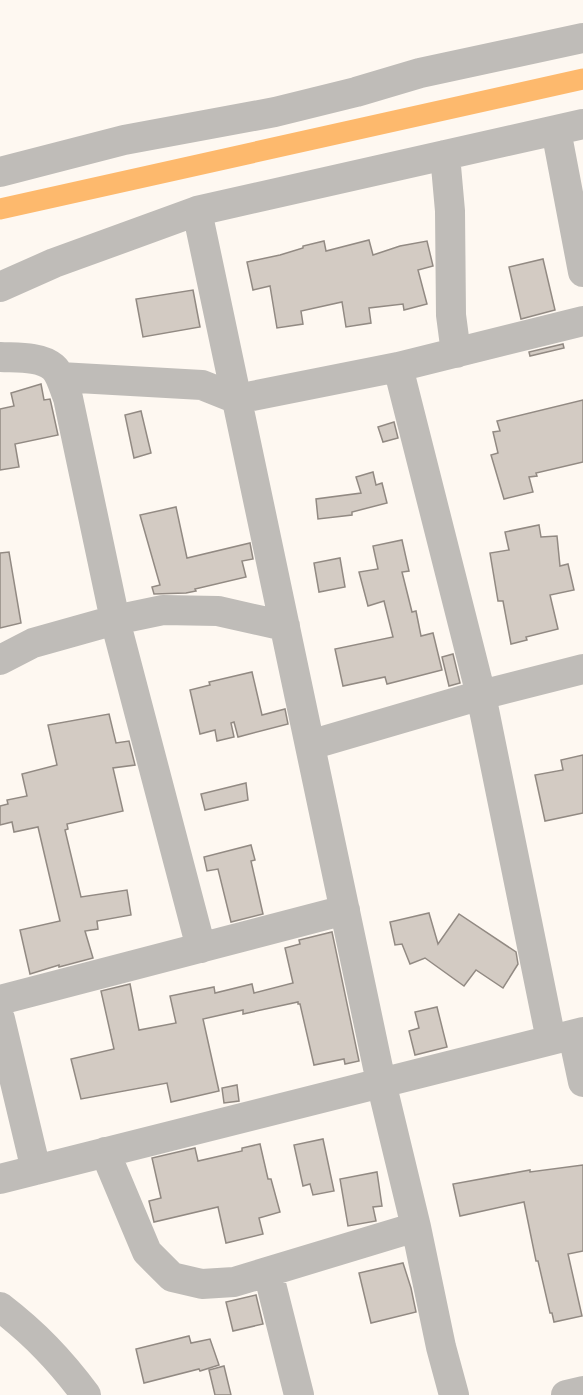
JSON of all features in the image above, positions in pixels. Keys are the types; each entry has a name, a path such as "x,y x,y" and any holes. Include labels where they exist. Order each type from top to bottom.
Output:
{"street":[{"path":"0,172 124,141 275,112 420,73 583,38"},
{"path":"0,287 54,263 196,211 569,127 583,272"},
{"path":"445,155 450,211 451,315 456,353"},
{"path":"196,211 381,1082 454,1395"},
{"path":"60,377 202,385 237,399 398,368 583,321"},
{"path":"0,357 33,359 53,367 60,377 68,398 116,620 201,948"},
{"path":"398,368 569,1036 583,1082"},
{"path":"0,660 33,643 116,620 163,610 218,611 285,626"},
{"path":"310,744 481,695 583,669"},
{"path":"0,1000 345,910"},
{"path":"0,1019 36,1170"},
{"path":"0,1179 569,1036"},
{"path":"105,1152 147,1252 172,1277 202,1284 234,1282 416,1227"},
{"path":"268,1272 295,1373 298,1395"},
{"path":"0,1307 58,1358 86,1395"},
{"path":"566,1395 583,1391"}],"building":[{"path":"369,240 373,255 400,246 427,241 433,266 418,270 427,304 404,310 403,304 369,308 371,323 346,327 342,302 301,311 303,324 277,328 270,286 253,290 247,262 280,255 324,241 326,251"},
{"path":"543,259 555,310 521,319 509,267"},
{"path":"193,290 200,327 143,337 136,299"},
{"path":"563,344 564,348 530,356 529,352"},
{"path":"41,384 44,400 50,399 58,435 15,444 19,467 0,470 0,409 14,406 11,393"},
{"path":"583,400 583,462 536,473 537,476 529,477 533,492 504,499 491,455 498,453 493,432 500,431 497,421"},
{"path":"141,411 151,453 134,458 125,415"},
{"path":"394,422 398,438 383,442 378,427"},
{"path":"373,472 376,485 382,483 387,503 352,512 352,515 318,519 316,499 361,493 356,477"},
{"path":"176,507 187,558 250,543 253,559 242,561 246,577 186,593 154,594 152,587 160,585 140,515"},
{"path":"539,525 541,537 557,536 560,566 568,564 574,590 550,595 558,629 526,637 527,640 511,644 503,601 498,601 490,553 509,550 505,532"},
{"path":"402,540 409,571 402,572 412,612 416,611 421,636 433,633 442,670 387,684 385,677 343,686 335,649 393,637 384,601 368,606 359,572 378,569 373,546"},
{"path":"9,552 21,623 0,628 0,553"},
{"path":"340,558 345,587 319,592 314,563"},
{"path":"453,654 460,683 449,686 442,657"},
{"path":"252,672 262,715 285,709 288,724 238,737 234,722 231,723 234,737 217,741 215,730 200,734 190,690 210,685 209,682"},
{"path":"109,714 116,743 129,741 135,765 113,768 123,811 67,824 68,829 65,830 81,897 127,890 131,915 97,921 98,929 85,931 93,958 30,974 20,930 60,921 38,827 14,832 12,822 0,825 0,806 8,804 7,800 27,796 22,774 57,765 48,725"},
{"path":"583,755 583,813 545,821 535,775 563,770 561,760"},
{"path":"246,783 248,800 205,810 201,794"},
{"path":"251,845 255,860 251,861 263,914 231,922 218,869 207,871 204,857"},
{"path":"429,913 438,944 459,914 516,952 518,964 503,988 476,970 464,986 425,958 410,964 402,944 395,945 390,922"},
{"path":"332,932 359,1061 345,1064 344,1059 314,1065 298,1002 243,1014 243,1010 203,1019 219,1091 171,1102 167,1083 81,1099 71,1059 114,1049 101,991 130,984 139,1030 176,1023 170,996 214,987 215,993 252,984 254,993 293,983 285,948 300,944 299,940"},
{"path":"437,1007 447,1047 415,1055 409,1031 419,1028 415,1012"},
{"path":"237,1085 239,1101 224,1103 222,1088"},
{"path":"323,1139 334,1191 313,1195 310,1184 303,1186 294,1145"},
{"path":"260,1144 268,1179 271,1179 280,1212 259,1218 263,1234 226,1243 218,1207 154,1222 149,1201 161,1198 152,1158 195,1148 198,1161 242,1151 242,1148"},
{"path":"583,1165 583,1251 568,1254 582,1316 554,1322 538,1261 536,1261 524,1202 460,1216 453,1184 530,1170 530,1172"},
{"path":"377,1172 382,1206 373,1207 376,1221 348,1226 340,1179"},
{"path":"403,1263 416,1312 371,1323 359,1273"},
{"path":"256,1295 263,1324 233,1331 226,1302"},
{"path":"189,1336 191,1343 210,1339 219,1365 144,1383 136,1349"},
{"path":"224,1366 231,1395 215,1395 209,1370"}],"waterway":[{"path":"0,209 583,79"}]}
